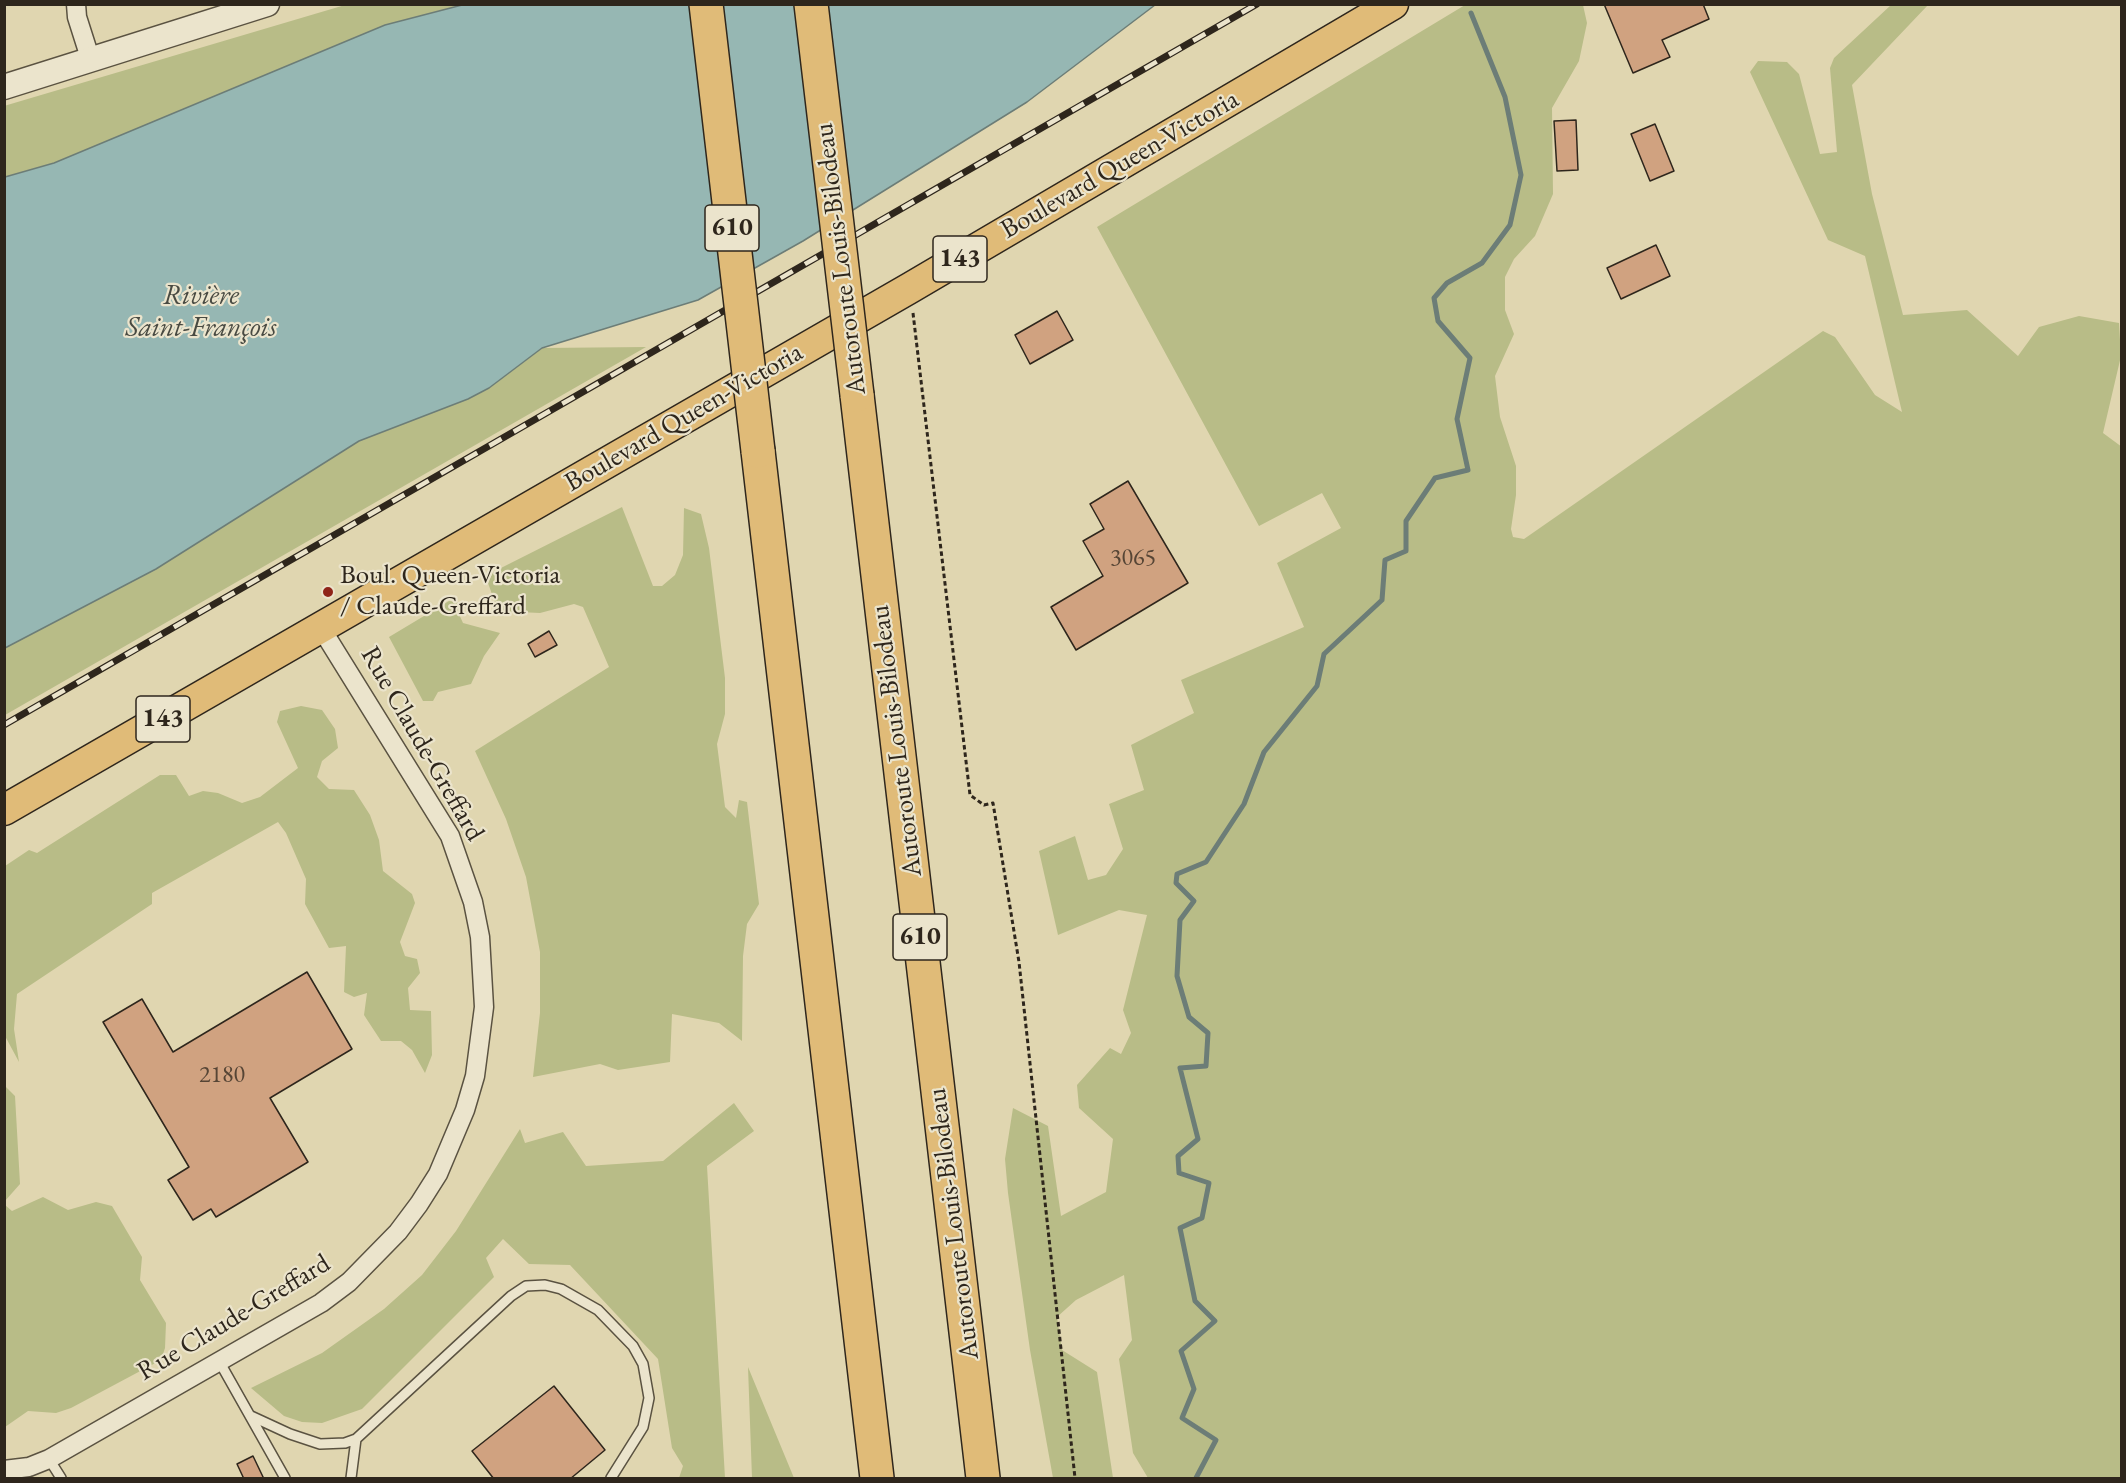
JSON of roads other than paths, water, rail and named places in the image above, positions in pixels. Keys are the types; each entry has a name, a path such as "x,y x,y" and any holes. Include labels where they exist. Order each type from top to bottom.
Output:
{"highway":[{"name":"610","path":"706,4 877,1479"},
{"name":"Autoroute Louis-Bilodeau","path":"811,4 983,1479"}],"main road":[{"name":"Boulevard Queen-Victoria","path":"4,810 910,288 1393,4"}],"street":[{"path":"76,4 77,17 91,61"},
{"path":"4,87 267,4"},
{"name":"Rue Claude-Greffard","path":"4,1470 29,1467 49,1459 321,1303 366,1266 398,1232 419,1204 453,1143 475,1076 484,1007 480,936 463,869 450,836 321,627"}],"lane":[{"path":"251,1416 290,1434 320,1444 345,1443 356,1439 511,1296 526,1286 545,1286 561,1289 598,1310 633,1346 643,1364 649,1398 643,1427 611,1479"},
{"path":"219,1361 285,1479"},
{"path":"351,1479 356,1439"},
{"path":"49,1459 61,1479"}],"water":[{"name":"Rivière Saint-François","path":"462,5 1155,5 1027,102 803,241 698,300 542,348 489,388 468,399 359,441 156,569 5,648 5,177 54,163 385,25"}],"waterway":[{"path":"1196,1478 1216,1440 1182,1418 1194,1389 1181,1351 1215,1321 1195,1301 1180,1228 1202,1218 1209,1183 1179,1173 1178,1156 1198,1139 1180,1068 1206,1066 1208,1033 1189,1017 1177,976 1180,920 1194,901 1176,883 1177,874 1206,862 1244,804 1264,752 1317,686 1324,654 1382,600 1385,560 1406,551 1406,521 1435,478 1468,470 1457,419 1470,358 1438,321 1434,298 1447,283 1482,263 1510,225 1521,175 1505,97 1471,13"}],"railway":[{"path":"4,725 1257,4"}],"place":[{"name":"Boul. Queen-Victoria / Claude-Greffard","path":"328,592"}]}
